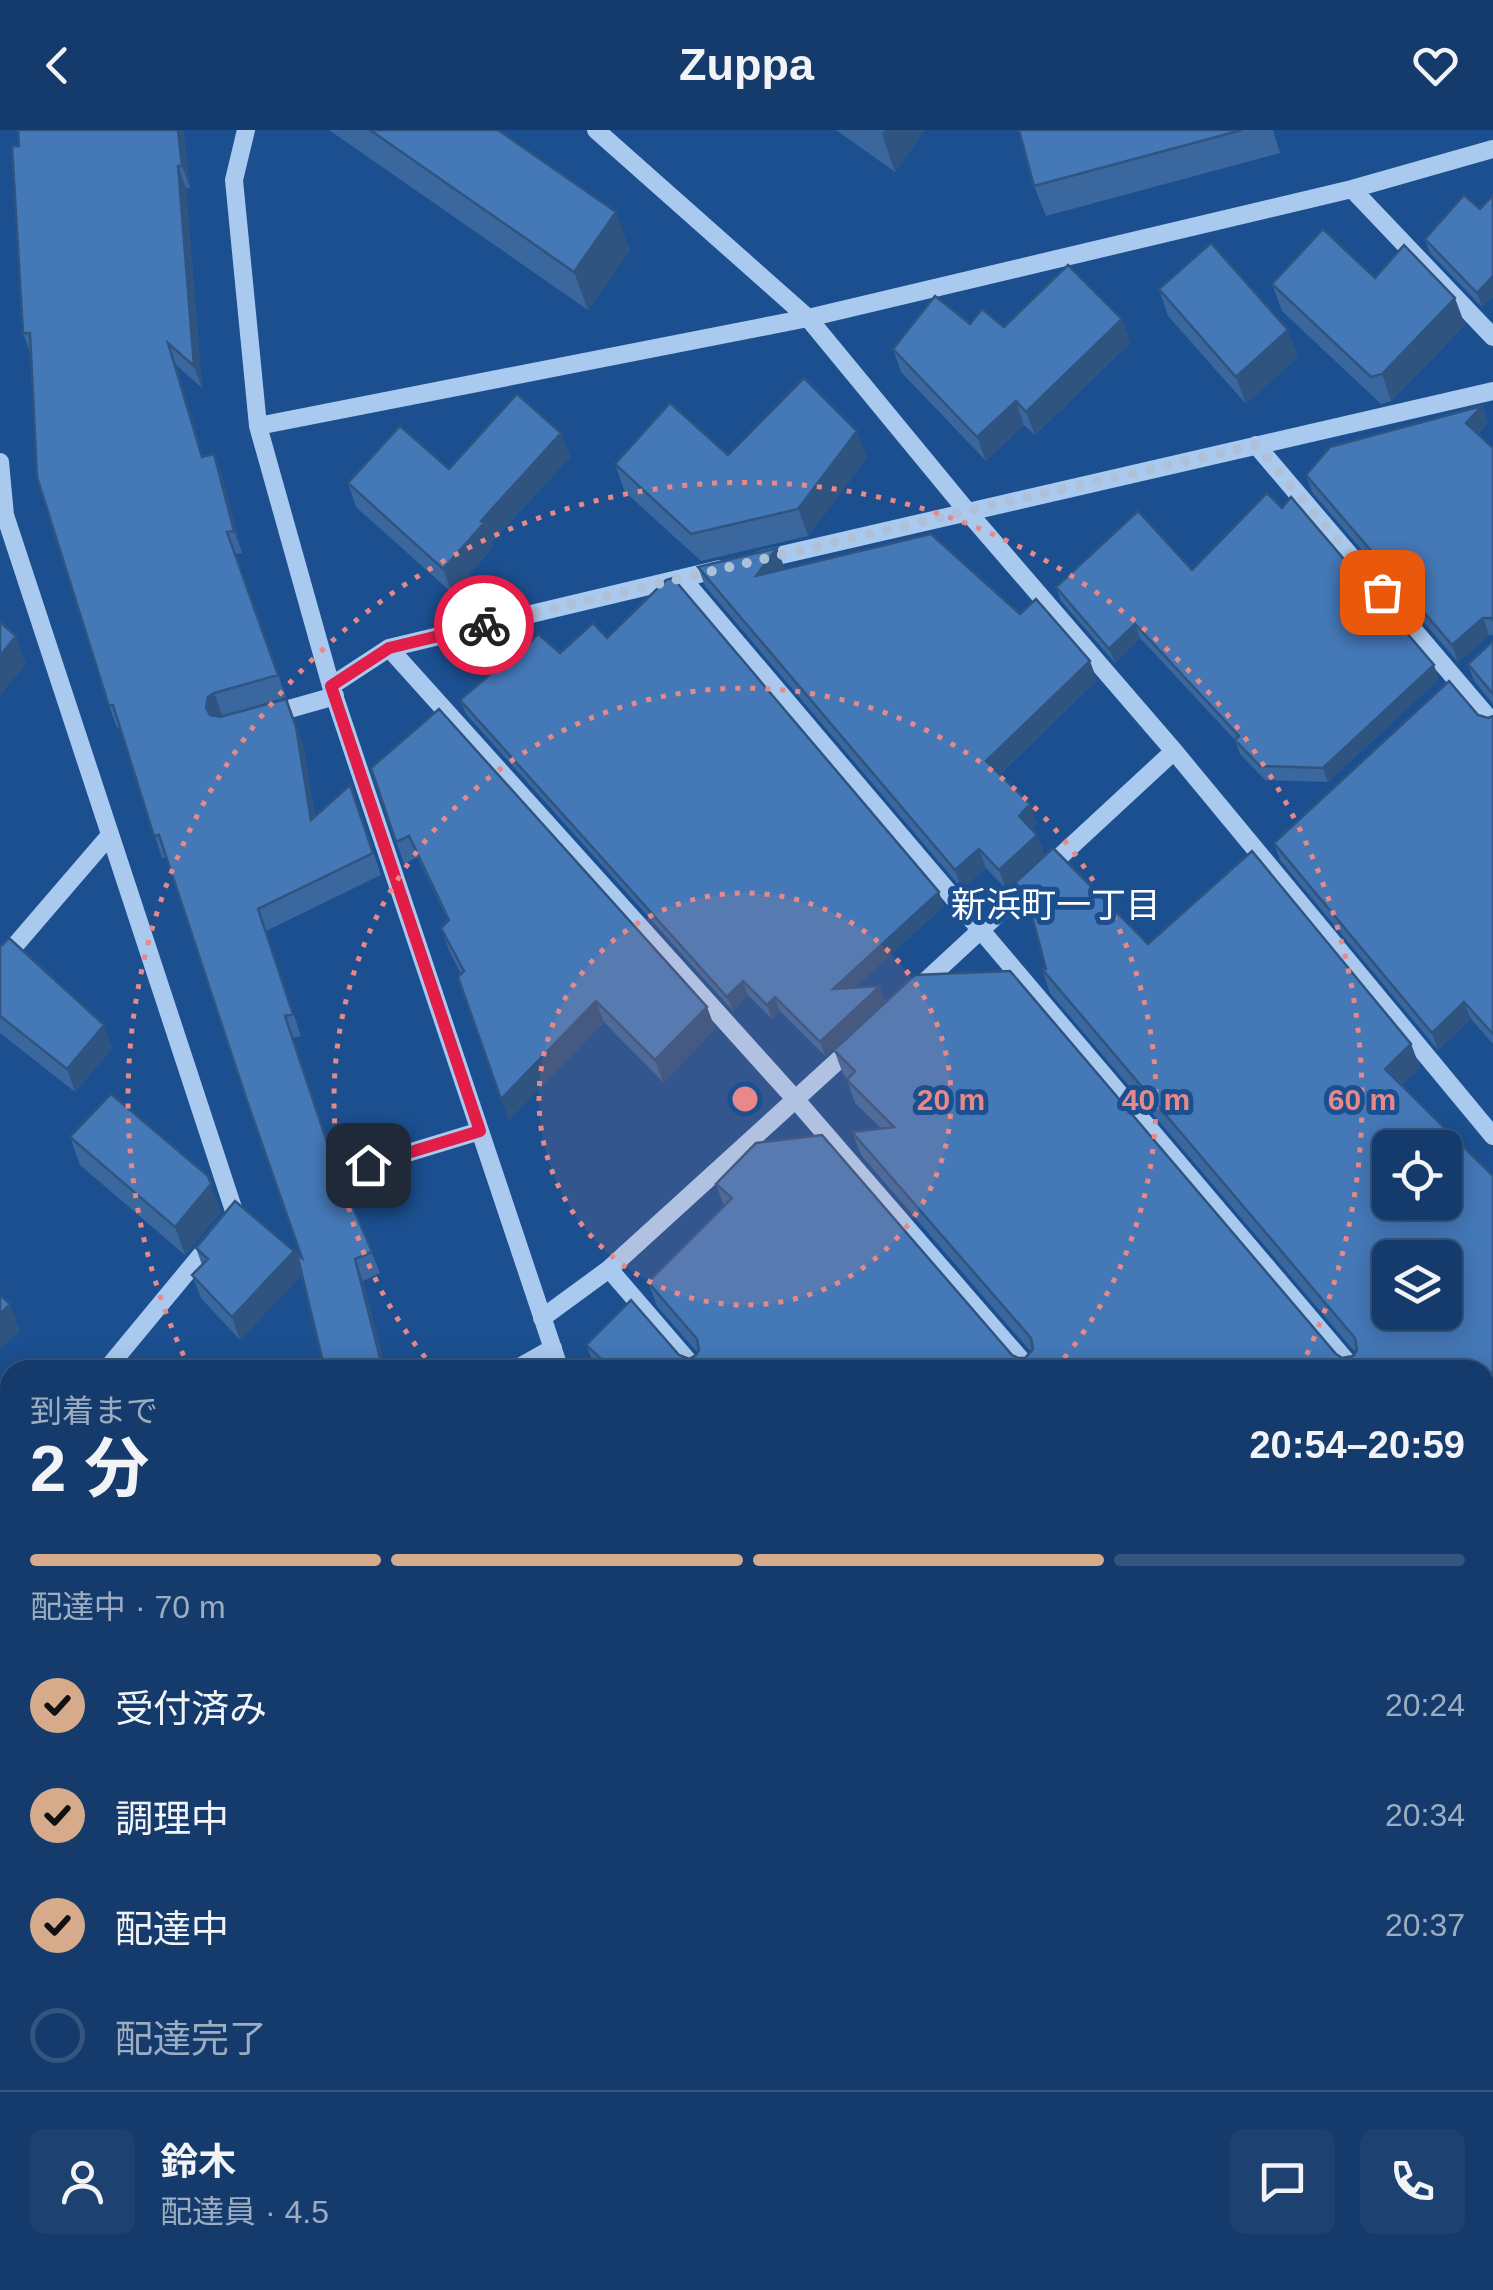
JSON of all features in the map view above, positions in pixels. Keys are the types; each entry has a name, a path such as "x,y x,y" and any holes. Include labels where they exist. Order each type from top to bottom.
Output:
{"street":[{"path":"246,130 234,180 258,426 333,691 557,1360"},
{"path":"596,130 808,318 1174,752 1270,853 1493,1136"},
{"path":"258,426 808,318 1352,189 1493,149"},
{"path":"1352,189 1493,337"},
{"path":"244,722 333,691 389,648 1493,391"},
{"path":"1256,445 1493,723"},
{"path":"0,462 6,515 235,1214 114,1360"},
{"path":"682,578 1345,1360"},
{"path":"389,648 796,1100 1021,1360"},
{"path":"909,996 1174,752"},
{"path":"0,963 110,835"},
{"path":"542,1318 609,1268 867,1035"},
{"path":"368,1165 480,1131"},
{"path":"609,1268 687,1360"},
{"path":"532,1360 553,1348"}],"building":[{"path":"18,130 178,130 194,366 168,343 202,457 214,454 234,531 227,532 278,675 214,693 208,697 206,708 210,715 220,717 286,699 296,727 311,820 350,785 373,853 258,909 293,1014 285,1016 332,1157 372,1252 355,1259 380,1360 323,1360 297,1254 302,1258 159,835 154,836 113,705 109,706 37,477 30,333 23,333 12,146 19,146"},
{"path":"370,130 498,130 616,212 574,272"},
{"path":"1019,130 1242,130 1034,186"},
{"path":"1464,195 1480,209 1493,195 1493,276 1477,293 1425,239"},
{"path":"1323,229 1375,278 1404,245 1455,298 1382,374 1371,377 1272,284"},
{"path":"1211,243 1288,330 1236,377 1159,289"},
{"path":"1068,265 1122,319 1026,412 1016,401 977,437 893,349 935,296 970,324 982,309 1004,327"},
{"path":"804,378 857,431 798,509 691,534 615,464 670,403 728,455"},
{"path":"517,394 561,433 443,569 348,483 400,426 449,469"},
{"path":"1482,406 1466,423 1493,448 1493,620 1483,618 1452,645 1306,475 1330,447"},
{"path":"1267,493 1282,508 1291,497 1434,665 1323,768 1260,766 1235,740 1239,736 1135,624 1109,649 1056,587 1138,511 1192,570"},
{"path":"931,534 1020,614 1036,599 1090,661 986,761 1030,804 1019,816 1037,835 999,870 979,849 955,870 698,567 777,548 756,576"},
{"path":"673,578 939,892 833,989 880,986 820,1042 775,997 767,1005 743,981 727,997 460,700 507,660 511,663 538,634 560,653 593,623 607,638 666,580"},
{"path":"0,622 16,636 0,656"},
{"path":"1493,641 1493,694 1468,664"},
{"path":"1449,681 1478,715 1493,716 1493,1034 1464,1002 1432,1033 1274,843"},
{"path":"439,709 707,1007 655,1060 596,1001 501,1099 458,977 464,971 441,928 449,920 409,836 396,842 371,768"},
{"path":"1053,848 1148,944 1252,851 1411,1044 1385,1069 1447,1130 1372,1130 1372,1220 1462,1220 1462,1145 1493,1176 1493,1360 602,1360 586,1345 631,1300 679,1355 689,1359 696,1355 697,1339 648,1282 732,1198 716,1184 756,1143 822,1135 1012,1355 1025,1358 1033,1349 1031,1338 852,1132 894,1127 847,1080 855,1071 834,1050 915,975 1010,971 1336,1354 1342,1358 1353,1356 1357,1350 1355,1338 1042,969 1046,969 1026,893 1015,883"},
{"path":"9,938 104,1025 67,1069 0,1016 0,947"},
{"path":"111,1094 208,1176 211,1184 175,1227 70,1137"},
{"path":"235,1201 294,1251 232,1317 192,1275 208,1259 196,1248"},
{"path":"0,1295 10,1304 0,1314"}],"way so far":[{"path":"484,625 1256,445 1382,592"}],"district":[{"name":"新浜町一丁目","path":"1056,905"}],"route":[{"path":"368,1165 480,1131 331,686 389,648 484,625"}]}
